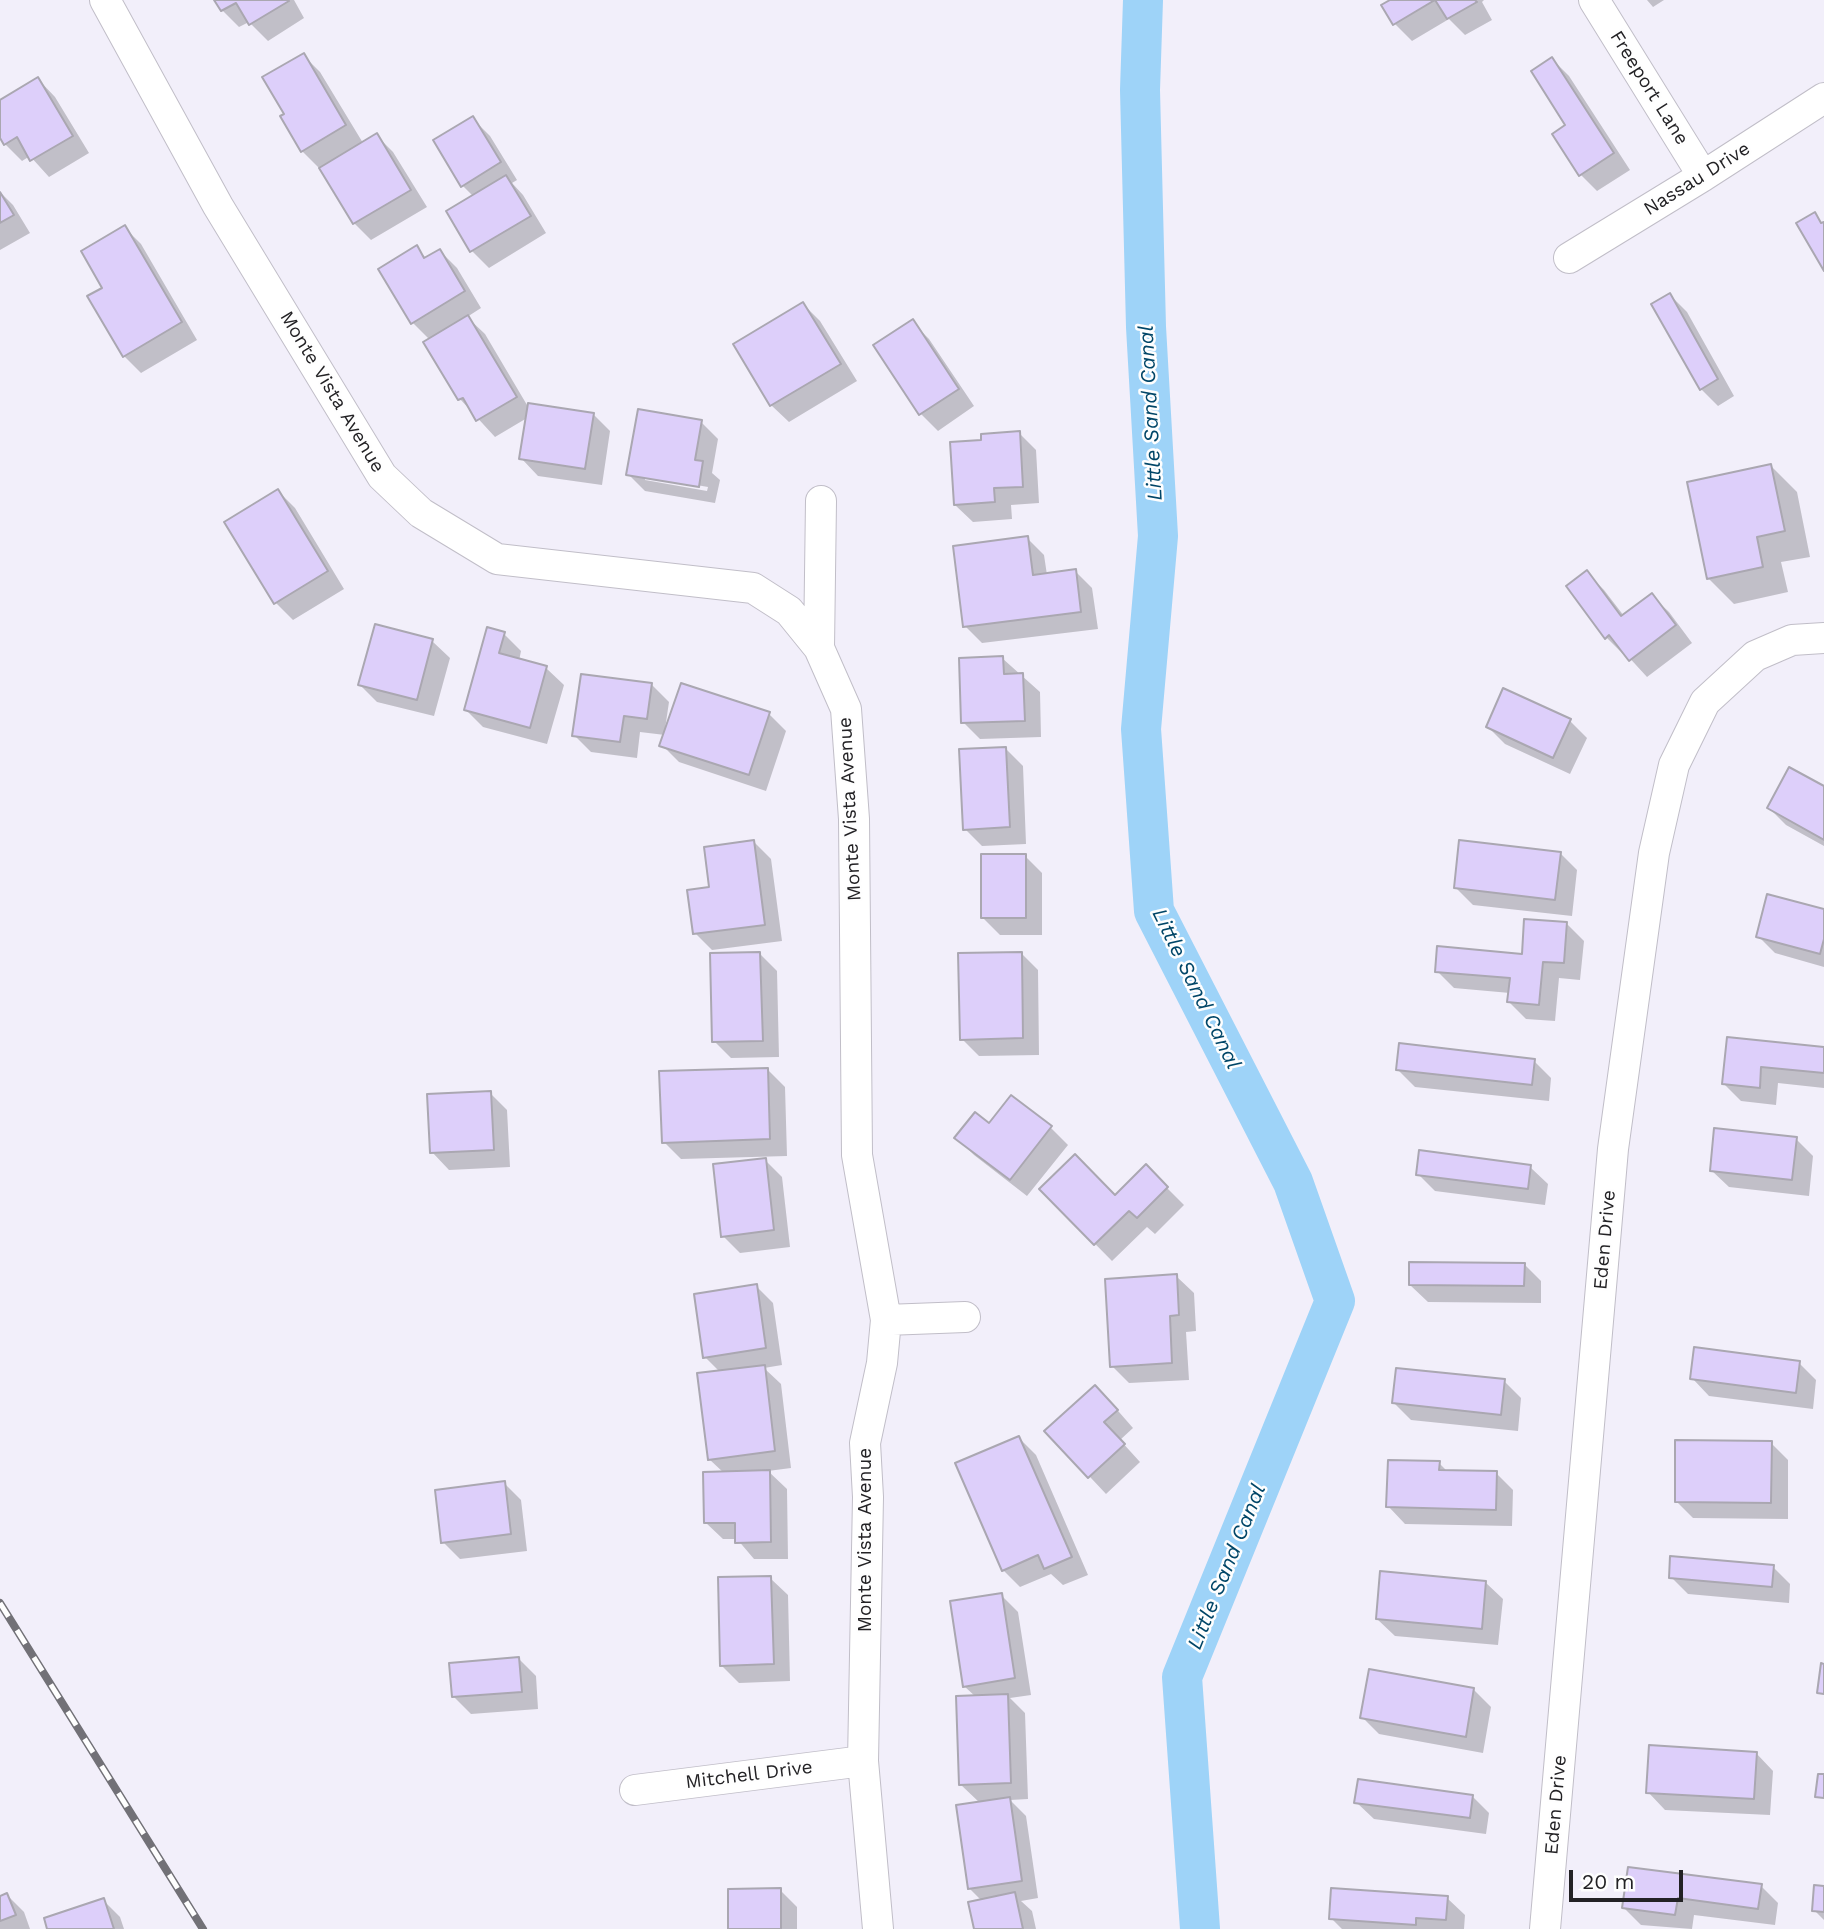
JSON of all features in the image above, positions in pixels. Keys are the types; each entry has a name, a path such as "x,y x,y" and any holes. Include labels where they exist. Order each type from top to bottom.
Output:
{"street":[{"name":"Monte Vista Avenue","path":"105,0 218,206 382,476 421,513 497,559 753,588 789,611 820,648 846,709 854,818 857,1155 886,1320 882,1363 864,1443 868,1497 863,1761 878,1929"},
{"name":"Freeport Lane","path":"1594,0 1703,176"},
{"name":"Nassau Drive","path":"1569,258 1824,98"},
{"path":"820,648 821,501"},
{"name":"Eden Drive","path":"1545,1929 1613,1149 1654,853 1674,765 1705,702 1755,656 1793,640 1824,638"},
{"path":"886,1320 965,1317"},
{"name":"Mitchell Drive","path":"635,1790 863,1761"}],"building":[{"path":"214,0 289,1 249,25 236,3 221,11"},
{"path":"1390,0 1435,0 1393,25 1381,5"},
{"path":"1435,0 1475,0 1477,2 1447,19"},
{"path":"304,53 346,125 301,152 280,116 284,114 262,77"},
{"path":"1552,57 1614,153 1579,176 1552,134 1565,125 1531,71"},
{"path":"38,77 73,136 30,161 17,137 4,145 0,138 0,100"},
{"path":"473,116 501,162 461,187 433,140"},
{"path":"377,133 411,190 353,224 319,168"},
{"path":"506,175 531,216 470,252 446,211"},
{"path":"0,192 14,215 0,223"},
{"path":"1815,212 1821,223 1824,222 1824,271 1796,223"},
{"path":"125,225 182,322 123,357 87,296 102,288 81,251"},
{"path":"417,245 424,258 440,249 465,291 411,324 378,269"},
{"path":"1670,293 1718,379 1700,390 1651,304"},
{"path":"803,302 841,364 770,406 733,344"},
{"path":"468,315 517,397 476,421 463,398 458,400 423,342"},
{"path":"913,319 959,389 919,415 873,345"},
{"path":"528,403 594,413 585,469 519,459"},
{"path":"638,409 702,420 695,460 703,461 699,487 626,475"},
{"path":"1020,431 1023,487 994,488 995,502 954,505 950,442 981,440 981,434"},
{"path":"1771,464 1785,531 1757,537 1763,567 1707,579 1687,482"},
{"path":"278,489 328,571 274,604 224,522"},
{"path":"1028,536 1033,575 1076,569 1081,612 963,627 953,546"},
{"path":"1587,570 1621,616 1652,593 1676,625 1629,661 1609,635 1605,639 1566,586"},
{"path":"375,624 433,639 417,700 358,685"},
{"path":"487,627 505,632 499,653 547,666 530,728 464,710"},
{"path":"1003,656 1004,674 1023,673 1025,721 961,723 959,658"},
{"path":"581,674 652,683 647,719 624,716 620,742 572,736"},
{"path":"681,683 770,712 749,775 659,746"},
{"path":"1503,688 1571,719 1553,758 1486,727"},
{"path":"1006,747 1010,827 963,830 959,749"},
{"path":"1789,767 1824,786 1824,840 1767,808"},
{"path":"754,840 765,925 693,934 687,890 709,887 704,847"},
{"path":"1459,840 1561,852 1555,900 1454,888"},
{"path":"981,854 1026,854 1026,918 981,918"},
{"path":"1767,894 1824,909 1824,939 1820,954 1756,937"},
{"path":"1524,919 1567,922 1564,963 1543,962 1539,1005 1507,1002 1510,978 1435,972 1437,946 1522,954"},
{"path":"760,952 763,1041 712,1042 710,953"},
{"path":"1022,952 1023,1038 960,1040 958,953"},
{"path":"1727,1037 1824,1047 1824,1073 1761,1067 1760,1088 1722,1084"},
{"path":"1399,1043 1535,1059 1532,1085 1396,1070"},
{"path":"768,1068 770,1139 662,1143 659,1071"},
{"path":"491,1091 494,1150 430,1153 427,1094"},
{"path":"1011,1095 1052,1126 1010,1180 954,1138 975,1112 989,1123"},
{"path":"1714,1128 1797,1137 1792,1180 1710,1171"},
{"path":"1419,1150 1531,1165 1528,1189 1416,1175"},
{"path":"1075,1154 1115,1195 1146,1164 1168,1187 1137,1218 1129,1211 1094,1245 1039,1189"},
{"path":"766,1158 774,1230 721,1237 713,1164"},
{"path":"1409,1262 1525,1263 1524,1286 1409,1285"},
{"path":"1177,1274 1179,1315 1170,1316 1172,1363 1110,1367 1105,1279"},
{"path":"757,1284 766,1348 703,1358 694,1294"},
{"path":"1694,1347 1800,1361 1796,1393 1690,1379"},
{"path":"765,1365 775,1451 708,1460 697,1373"},
{"path":"1396,1368 1505,1379 1501,1415 1392,1403"},
{"path":"1095,1385 1118,1410 1104,1422 1125,1444 1088,1478 1044,1431"},
{"path":"1019,1436 1072,1557 1044,1569 1038,1555 1002,1571 955,1463"},
{"path":"1675,1440 1772,1441 1771,1503 1675,1502"},
{"path":"1388,1460 1440,1461 1439,1470 1497,1471 1496,1510 1386,1507"},
{"path":"770,1470 771,1542 735,1543 735,1523 704,1523 703,1472"},
{"path":"505,1481 511,1534 441,1543 435,1490"},
{"path":"1670,1556 1774,1565 1772,1587 1669,1578"},
{"path":"1380,1571 1486,1581 1482,1629 1376,1619"},
{"path":"771,1576 774,1664 720,1666 718,1577"},
{"path":"1002,1593 1015,1678 963,1687 950,1601"},
{"path":"519,1657 522,1692 452,1697 449,1663"},
{"path":"1821,1663 1824,1664 1824,1694 1817,1693"},
{"path":"1369,1669 1474,1688 1466,1737 1360,1718"},
{"path":"1008,1694 1011,1783 959,1785 956,1696"},
{"path":"1649,1745 1757,1752 1754,1799 1646,1793"},
{"path":"1818,1774 1824,1774 1824,1798 1815,1797"},
{"path":"1358,1779 1473,1795 1470,1818 1354,1803"},
{"path":"1010,1797 1022,1881 968,1889 956,1805"},
{"path":"1628,1867 1762,1884 1758,1909 1678,1898 1675,1915 1622,1908"},
{"path":"1814,1885 1824,1886 1824,1912 1812,1911"},
{"path":"781,1888 781,1929 728,1929 728,1889"},
{"path":"1331,1888 1448,1896 1446,1920 1416,1918 1416,1925 1329,1919"},
{"path":"1015,1892 1023,1929 974,1929 968,1902"},
{"path":"7,1893 16,1915 0,1921 0,1896"},
{"path":"104,1898 114,1929 47,1929 44,1918"}],"waterway":[{"name":"Little Sand Canal","path":"1143,0 1140,90 1146,327 1158,536 1141,729 1154,911 1293,1182 1335,1301 1182,1677 1200,1929"}],"railway":[{"path":"0,1603 203,1929"}]}
